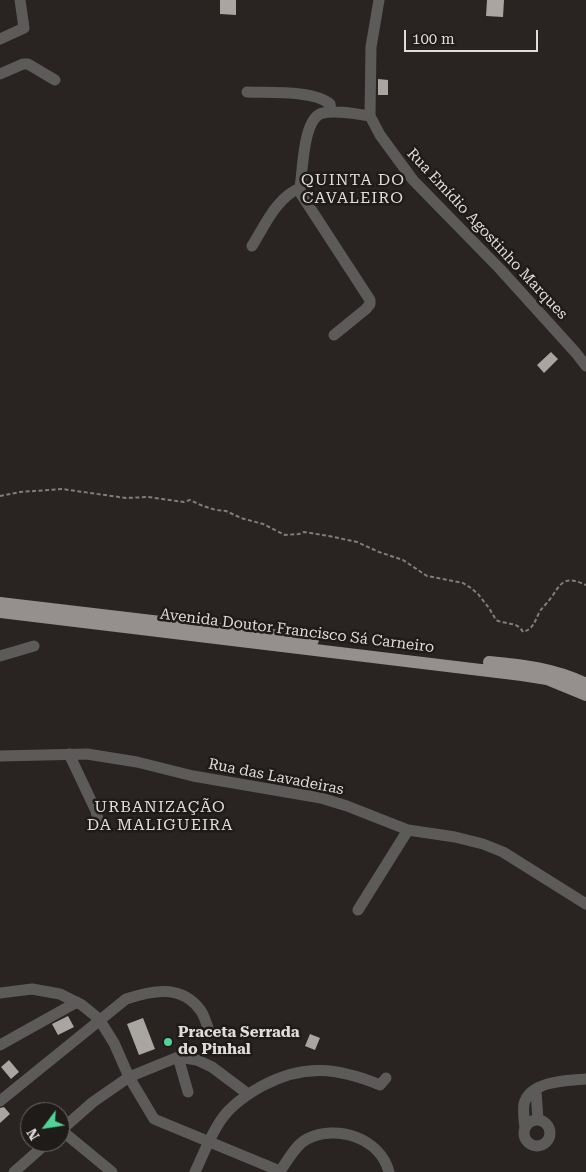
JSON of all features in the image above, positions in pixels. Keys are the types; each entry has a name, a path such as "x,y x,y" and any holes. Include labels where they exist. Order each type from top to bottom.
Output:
{"main road":[{"name":"Avenida Doutor Francisco Sá Carneiro","path":"0,603 513,664 550,670 586,684"},
{"name":"Avenida Doutor Francisco Sá Carneiro","path":"0,612 522,674 547,679 586,695"}],"street":[{"path":"0,39 24,28 20,0"},
{"name":"Rua Emídio Agostinho Marques","path":"379,0 371,47 370,116 380,135 413,180 500,268 586,366"},
{"path":"0,74 23,64 28,64 55,80"},
{"path":"247,92 311,95 330,104 330,112"},
{"path":"334,335 366,309 370,304 370,300 304,201 300,188 307,133 310,124 316,116 330,112 370,116"},
{"path":"252,246 280,202 288,194 300,188"},
{"path":"0,656 34,646"},
{"path":"69,754 96,811 99,824"},
{"name":"Rua das Lavadeiras","path":"0,756 87,754 112,757 192,776 322,798 408,830 456,837 484,844 503,852 586,904"},
{"path":"358,910 408,830"},
{"path":"0,993 32,989 60,994 77,1002 99,1019 114,1043 129,1078 154,1119 280,1171 296,1148 306,1139 344,1133 363,1140 377,1150 389,1172"},
{"path":"0,1101 99,1019 126,999 147,991 183,994 192,1000 202,1013 210,1033"},
{"path":"0,1045 77,1002"},
{"path":"178,1058 188,1092"},
{"path":"70,1122 94,1102 129,1078 178,1058 197,1060 212,1067 248,1094"},
{"path":"195,1172 221,1120 237,1102 273,1080 312,1070 356,1076 380,1085 386,1078"},
{"path":"531,1156 524,1136 524,1106 526,1100 536,1090 551,1082 586,1079"},
{"path":"536,1090 538,1120"},
{"path":"525,1128 530,1122 538,1120 546,1124 550,1132 552,1149"},
{"path":"528,1143 536,1146 544,1144 550,1132"},
{"path":"70,1139 112,1172"},
{"path":"14,1172 37,1152"}],"path":[{"path":"0,496 20,492 62,489 126,498 148,497 184,502 190,500 203,506 226,511 262,524 285,535 304,532 349,540 403,560 427,576 463,583 478,594 496,620 516,624 520,626 523,632 528,631 534,624 540,612 560,584 566,581 576,581 586,585"}],"building":[{"path":"220,0 236,0 236,15 220,14"},
{"path":"487,0 504,0 503,17 486,16"},
{"path":"378,79 388,80 388,95 378,95"},
{"path":"551,352 558,359 544,373 537,365"},
{"path":"68,1016 74,1027 58,1035 52,1024"},
{"path":"143,1018 155,1049 139,1055 127,1024"},
{"path":"310,1034 320,1038 315,1050 305,1046"},
{"path":"9,1060 19,1072 11,1079 1,1067"},
{"path":"4,1107 10,1114 0,1123 0,1108"}],"place":[{"name":"Praceta Serrada do Pinhal","path":"168,1042"}],"district":[{"name":"QUINTA DO CAVALEIRO","path":"353,189"},
{"name":"URBANIZAÇÃO DA MALIGUEIRA","path":"160,816"}]}
